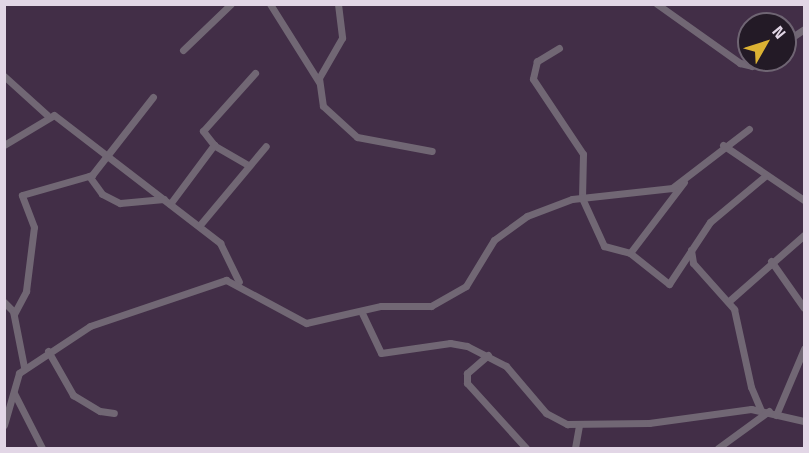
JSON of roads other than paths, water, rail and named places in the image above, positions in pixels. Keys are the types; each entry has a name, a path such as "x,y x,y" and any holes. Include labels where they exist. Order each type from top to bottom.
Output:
{"street":[{"path":"183,50 231,4"},
{"path":"270,4 319,82 323,106 357,137 432,151"},
{"path":"319,82 342,41 338,4"},
{"path":"657,4 737,61"},
{"path":"559,48 537,61 533,76 583,154 582,198 604,246 630,252 669,284 712,221 765,176"},
{"path":"248,165 214,145 204,128 255,73"},
{"path":"4,76 47,115 110,156 200,226 224,248 240,283"},
{"path":"14,314 26,291 34,228 22,195 89,176 110,156 153,97"},
{"path":"4,145 47,115"},
{"path":"4,425 14,390 24,367 97,323 177,300 221,281 240,283 298,321 362,313 381,306 430,307 451,297 469,282 501,233 544,207 582,198 672,188 723,144 749,129"},
{"path":"723,144 765,176 804,200"},
{"path":"170,204 214,145"},
{"path":"200,226 266,146"},
{"path":"89,176 102,194 120,203 164,199"},
{"path":"630,252 663,216 685,179"},
{"path":"729,301 771,261 804,235"},
{"path":"691,250 693,263 729,301 761,410"},
{"path":"771,261 804,308"},
{"path":"4,303 14,314 24,367"},
{"path":"362,313 383,354 455,343 488,356 509,369 553,419 579,426 761,410 804,421"},
{"path":"718,448 773,413 804,349"},
{"path":"48,351 73,394 100,411 114,413"},
{"path":"488,356 467,374 467,383 526,448"},
{"path":"14,390 42,448"},
{"path":"575,448 579,426"}]}
